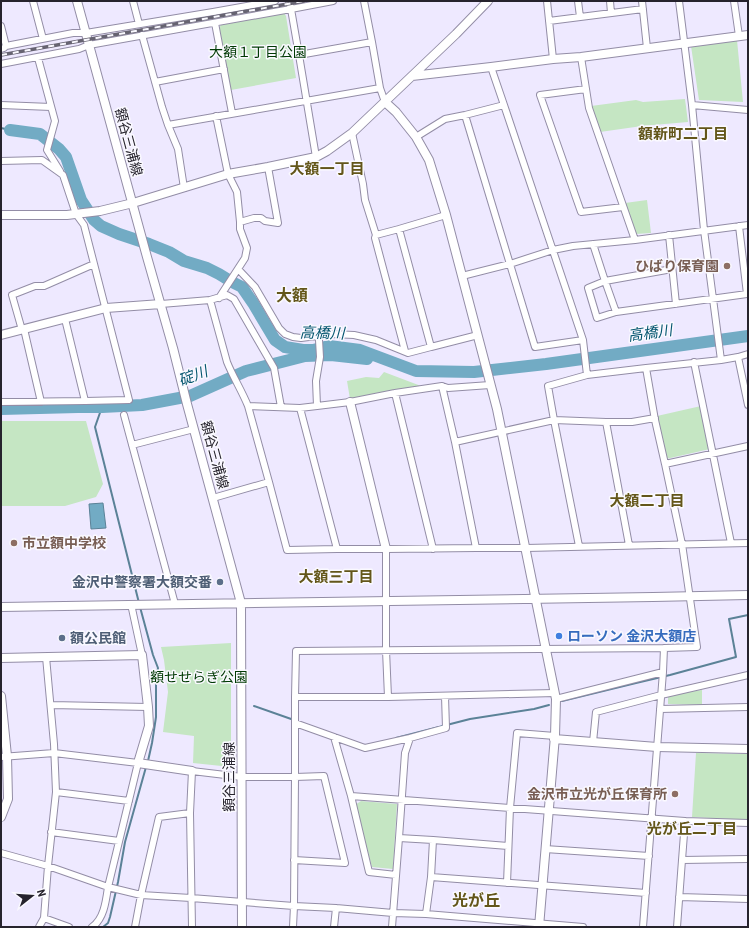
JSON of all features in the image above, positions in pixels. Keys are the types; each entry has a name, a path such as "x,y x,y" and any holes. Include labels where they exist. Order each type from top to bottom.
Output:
{"street":[{"path":"33,1 43,39"},
{"name":"額谷三浦線","path":"77,1 146,257 161,304 241,603 242,927"},
{"path":"133,1 139,24"},
{"path":"1,26 4,47 43,39 275,1"},
{"path":"289,1 300,55 316,157"},
{"path":"1,64 38,58 79,49 89,45 333,1"},
{"path":"364,1 380,88 385,102 396,112 416,137 429,160 446,215 497,409 556,696 539,925"},
{"path":"1,215 67,215 100,211 184,188 228,174 316,157 352,133 456,34 488,1"},
{"path":"547,1 553,59"},
{"path":"578,1 580,17"},
{"path":"610,1 612,13"},
{"path":"642,1 647,48"},
{"path":"679,1 692,105 704,230 720,358"},
{"path":"412,76 581,57 744,36 734,1"},
{"path":"549,21 643,9"},
{"path":"215,22 232,113"},
{"path":"142,36 168,125 178,149 184,188"},
{"path":"300,55 372,42"},
{"path":"581,57 589,108 635,240"},
{"path":"1,402 129,400 84,225 63,175 47,150 55,121 38,58"},
{"path":"491,67 554,250 584,343 587,373"},
{"path":"155,82 224,68"},
{"path":"168,125 380,88"},
{"path":"586,89 540,95 581,212 623,207"},
{"path":"1,105 51,107"},
{"path":"416,137 445,119 504,105"},
{"path":"692,105 748,110"},
{"path":"464,115 535,347 584,343"},
{"path":"216,116 228,174 237,192 240,229 247,248 245,258 218,298"},
{"path":"352,133 365,200 376,235 375,238 405,352"},
{"path":"1,161 42,160 63,175"},
{"path":"240,222 254,218 261,218 265,221 278,223 268,167"},
{"path":"376,235 446,215"},
{"path":"462,276 572,246 635,240 748,225"},
{"path":"672,269 605,281 588,288 597,318 616,312 747,294 746,262 739,226"},
{"path":"399,229 431,348"},
{"path":"668,235 676,304"},
{"path":"593,244 616,312"},
{"path":"41,402 23,329 12,295 35,286 44,286 94,264"},
{"path":"236,271 255,287 279,328 285,334 293,337 301,338 332,334 354,335 376,340 408,353 478,335"},
{"path":"1,334 106,308 210,300 227,296 234,299 242,311 274,368 281,407"},
{"path":"210,300 227,362 248,406 287,550 526,548 748,543"},
{"path":"64,319 86,401"},
{"path":"317,406 316,380 320,357 319,340"},
{"path":"579,546 548,386 587,373 646,368 738,357 748,354"},
{"path":"738,357 748,406"},
{"path":"694,362 731,543"},
{"path":"293,927 296,651 697,647 682,544 655,418 646,368"},
{"path":"248,406 300,408 350,402 442,386 448,388 490,384"},
{"path":"442,386 455,442 476,548"},
{"path":"395,393 433,549"},
{"path":"350,402 386,549 386,650 388,697"},
{"path":"300,408 337,550"},
{"path":"124,415 175,604"},
{"path":"455,442 554,420 632,422 655,418"},
{"path":"606,422 629,546"},
{"path":"132,445 194,429"},
{"path":"665,464 748,446"},
{"path":"213,498 269,482"},
{"path":"1,607 748,595"},
{"path":"92,927 102,915 106,905 119,841 149,726 142,655 133,604"},
{"path":"643,927 664,648"},
{"path":"1,658 142,655"},
{"path":"39,927 44,918 56,792 54,744 46,657"},
{"path":"593,742 596,712 748,674"},
{"path":"295,697 556,696 663,675"},
{"path":"1,696 8,799 1,817"},
{"path":"295,721 365,748 446,728 446,696"},
{"path":"51,705 148,707"},
{"path":"660,709 748,707"},
{"path":"507,883 510,808 517,733 593,742 656,747 748,749"},
{"path":"334,737 369,872 396,875"},
{"path":"392,927 405,753 410,738"},
{"path":"4,757 54,753 242,777 324,776 345,863 294,860"},
{"path":"192,771 190,813 192,927"},
{"path":"56,792 129,801"},
{"path":"350,796 685,821 748,823"},
{"path":"135,927 159,817 190,813"},
{"path":"677,927 685,821"},
{"path":"51,832 119,841"},
{"path":"399,838 508,846"},
{"path":"426,914 431,877 433,840"},
{"path":"545,849 649,856"},
{"path":"1,854 48,866 109,888 141,895 426,914 503,924 583,927"},
{"path":"682,860 748,860"},
{"path":"431,877 646,893"},
{"path":"680,897 748,899"},
{"path":"334,927 336,908"},
{"path":"44,918 69,927"}],"green space":[{"name":"大額１丁目公園","path":"284,13 286,16 296,78 231,90 219,28 221,25"},
{"path":"737,40 743,102 699,100 691,46"},
{"path":"685,99 688,122 642,126 600,132 591,106 636,100 643,102"},
{"path":"647,200 651,233 636,234 625,203"},
{"path":"384,372 421,386 350,399 347,381 366,377 379,378"},
{"path":"701,406 710,449 666,459 657,416"},
{"path":"1,421 86,421 103,484 96,497 65,506 2,506"},
{"name":"額せせらぎ公園","path":"231,643 231,767 193,763 194,736 163,732 168,692 161,647"},
{"path":"702,690 702,705 668,704 668,695"},
{"path":"696,753 748,754 748,820 692,817"},
{"path":"361,801 397,804 393,869 372,867 355,805"}],"water":[{"path":"103,503 106,528 91,529 89,504"}],"waterway":[{"path":"1,128 10,130"},
{"name":"高橋川","path":"10,130 40,134 59,149 66,157 81,200 94,220 101,226 169,252 184,261 207,268 242,287 275,340 285,347 313,350 329,346 360,350 416,371 474,372 546,364 748,336"},
{"name":"碇川","path":"1,409 142,405 190,396 246,371 305,356 331,355 367,359"},
{"path":"102,407 95,427 139,603"},
{"path":"140,607 158,668 156,681 156,717 148,761"},
{"path":"562,701 670,675 736,657 729,619 748,615"},
{"path":"396,738 470,719 534,709 549,705"},
{"path":"254,706 294,720"},
{"path":"103,927 108,923 110,917 125,842 146,767"}],"railway":[{"path":"1,55 304,1"}],"place":[{"name":"ひばり保育園","path":"727,266"},
{"name":"市立額中学校","path":"14,543"},
{"name":"金沢中警察署大額交番","path":"220,582"},
{"name":"ローソン 金沢大額店","path":"559,636"},
{"name":"額公民館","path":"62,638"},
{"name":"金沢市立光が丘保育所","path":"675,794"}],"district":[{"name":"額新町二丁目","path":"683,134"},
{"name":"大額一丁目","path":"327,169"},
{"name":"大額","path":"292,295"},
{"name":"大額二丁目","path":"647,501"},
{"name":"大額三丁目","path":"336,577"},
{"name":"光が丘二丁目","path":"692,829"},
{"name":"光が丘","path":"476,900"}]}
